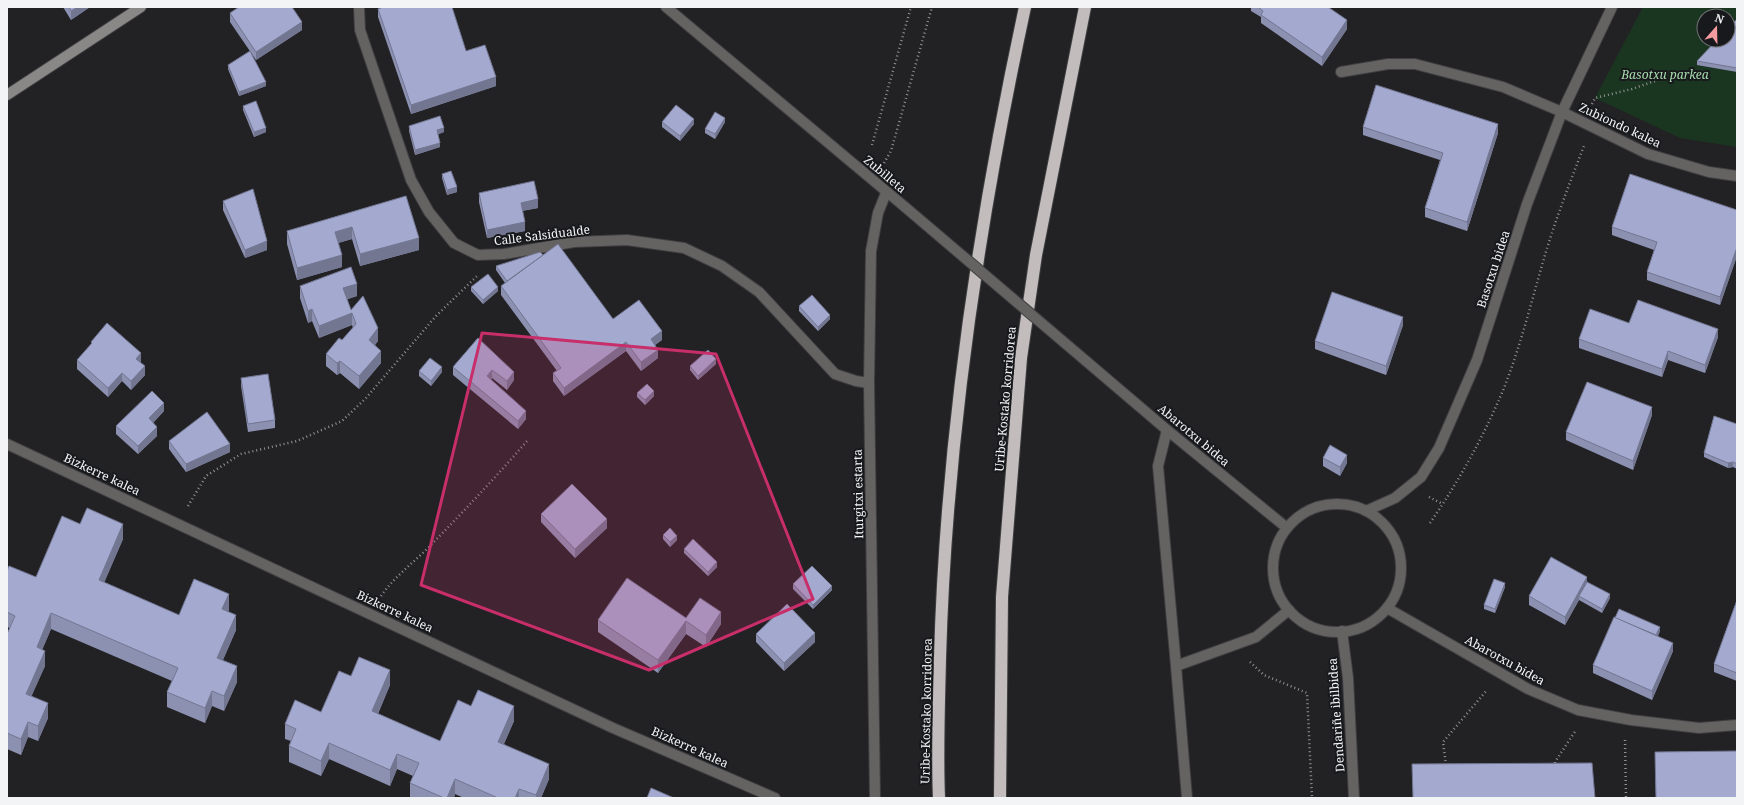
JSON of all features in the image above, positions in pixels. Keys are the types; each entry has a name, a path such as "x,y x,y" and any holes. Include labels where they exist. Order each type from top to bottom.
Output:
{"highway":[{"name":"Uribe-Kostako korridorea","path":"939,798 937,767 942,588 955,421 983,234 1014,62 1026,7"},
{"name":"Uribe-Kostako korridorea","path":"1000,798 999,761 1002,597 1020,358 1036,255 1085,7"}],"street":[{"path":"7,95 141,7"},
{"name":"Calle Salsidualde","path":"359,7 360,30 411,180 429,212 454,243 478,255 504,254 574,242 627,240 684,248 722,266 759,292 835,374 856,381 869,383"},
{"name":"Zubilleta","path":"666,7 1086,361"},
{"name":"Basotxu bidea","path":"1366,511 1395,498 1421,477 1439,448 1478,360 1527,204 1562,112 1612,7"},
{"name":"Zubiondo kalea","path":"1340,72 1388,64 1415,64 1502,87 1562,112 1648,154 1709,172 1737,176"},
{"name":"Iturgitxi estarta","path":"874,798 869,383 871,251 878,213 886,193"},
{"name":"Abarotxu bidea","path":"1086,361 1167,430 1287,528"},
{"path":"1167,430 1158,466 1186,798"},
{"name":"Bizkerre kalea","path":"7,444 613,728 775,798"},
{"path":"1345,505 1366,511 1381,522 1392,537 1400,554 1401,573 1397,591 1387,608 1372,621 1354,630 1334,632 1314,628 1296,618 1283,603 1274,585 1272,565 1276,545 1287,528 1303,513 1323,506 1345,505"},
{"name":"Abarotxu bidea","path":"1387,608 1528,689 1578,710 1631,720 1699,728 1737,725"},
{"path":"1176,666 1256,637 1289,610"},
{"name":"Dendariñe ibilbidea","path":"1342,631 1348,678 1354,798"}],"path":[{"path":"872,145 911,7"},
{"path":"891,151 932,7"},
{"path":"1430,523 1454,488 1477,447 1504,388 1528,318 1548,247 1595,98 1632,89 1669,76"},
{"path":"174,522 192,500 206,476 241,454 297,441 342,421 366,398 436,316 467,285 504,254"},
{"path":"369,613 387,586 428,548 491,482 527,441"},
{"path":"1237,644 1251,664 1264,675 1308,693 1312,798"},
{"path":"1446,769 1443,742 1488,690"},
{"path":"1555,769 1555,762 1577,730"},
{"path":"1625,736 1626,798"}],"highlighted area":[{"path":"482,333 716,354 813,599 649,670 421,585"}],"green space":[{"name":"Basotxu parkea","path":"1643,7 1737,7 1737,147 1680,138 1595,98"}],"building":[{"path":"69,7 78,7 71,11"},
{"path":"239,7 292,7 302,22 256,52 230,13"},
{"path":"383,7 452,7 466,51 485,45 496,77 411,105 378,9"},
{"path":"1258,7 1328,7 1347,20 1322,57 1261,15 1263,11"},
{"path":"1737,19 1737,68 1697,61 1709,48 1736,48"},
{"path":"250,51 266,82 239,92 228,65"},
{"path":"1376,85 1498,124 1467,222 1425,208 1443,153 1363,127"},
{"path":"256,101 266,128 254,132 243,106"},
{"path":"676,105 694,119 680,136 662,122"},
{"path":"715,112 725,118 715,134 705,129"},
{"path":"440,116 444,128 437,130 440,143 415,150 409,126"},
{"path":"451,171 457,187 447,190 442,174"},
{"path":"1630,174 1737,210 1737,247 1720,297 1647,272 1657,242 1612,227"},
{"path":"534,181 538,199 521,203 525,222 487,230 479,193"},
{"path":"253,189 267,241 245,250 223,201"},
{"path":"406,196 419,238 360,254 352,227 335,232 342,255 297,268 287,231"},
{"path":"558,244 613,319 639,300 662,331 651,339 658,350 641,362 626,342 564,388 553,373 561,368 501,286"},
{"path":"540,252 543,255 507,281 496,266"},
{"path":"351,267 357,284 343,288 351,310 363,296 378,328 369,340 381,351 359,376 340,361 337,363 326,354 339,338 342,340 356,324 352,313 319,326 312,309 308,311 300,286"},
{"path":"488,274 498,287 483,300 471,287"},
{"path":"1332,292 1403,317 1386,366 1315,341"},
{"path":"812,295 830,315 818,327 799,306"},
{"path":"1638,300 1718,329 1705,365 1668,351 1662,369 1579,339 1590,309 1629,323"},
{"path":"107,323 141,353 136,359 145,366 131,381 122,373 108,388 77,360"},
{"path":"478,338 514,372 507,381 492,370 487,376 526,411 518,421 453,367"},
{"path":"708,350 716,359 698,376 690,366"},
{"path":"430,358 442,367 431,381 419,371"},
{"path":"268,374 275,420 248,424 241,378"},
{"path":"1587,382 1652,407 1633,461 1566,432"},
{"path":"647,384 654,391 645,400 637,393"},
{"path":"152,391 164,403 149,418 157,427 138,446 116,426"},
{"path":"207,412 230,444 186,464 169,441"},
{"path":"1714,416 1737,424 1737,464 1733,462 1728,463 1704,453"},
{"path":"1330,445 1347,455 1340,467 1323,458"},
{"path":"572,484 607,519 575,549 541,514"},
{"path":"87,508 123,524 99,580 179,615 194,579 229,594 222,609 236,615 217,658 237,666 224,696 212,691 205,708 167,692 178,668 51,613 37,647 45,651 26,694 48,703 38,726 28,722 21,739 7,733 7,634 15,616 7,612 7,571 9,566 36,577 62,516 80,524"},
{"path":"670,528 677,536 670,542 663,535"},
{"path":"693,539 717,562 708,572 684,549"},
{"path":"1551,557 1587,577 1565,617 1529,596"},
{"path":"812,566 832,586 813,605 793,584"},
{"path":"627,578 686,618 700,598 721,612 706,635 686,621 658,660 598,620"},
{"path":"1494,579 1505,583 1495,609 1484,605"},
{"path":"1587,582 1610,594 1602,609 1579,596"},
{"path":"1737,600 1737,673 1714,664"},
{"path":"787,604 815,633 784,663 756,634"},
{"path":"1619,609 1660,627 1656,635 1615,618"},
{"path":"1614,617 1673,643 1652,691 1593,665"},
{"path":"359,657 390,670 372,711 440,741 458,700 471,706 478,690 514,706 498,742 549,764 536,795 519,789 515,798 498,798 455,779 447,798 444,798 410,783 419,763 397,754 390,770 329,743 321,761 289,746 296,729 285,724 295,700 321,712 339,671 351,676"},
{"path":"1737,751 1737,798 1656,798 1655,752"},
{"path":"1592,763 1595,798 1413,798 1412,764"},
{"path":"651,788 674,798 647,798"}]}
